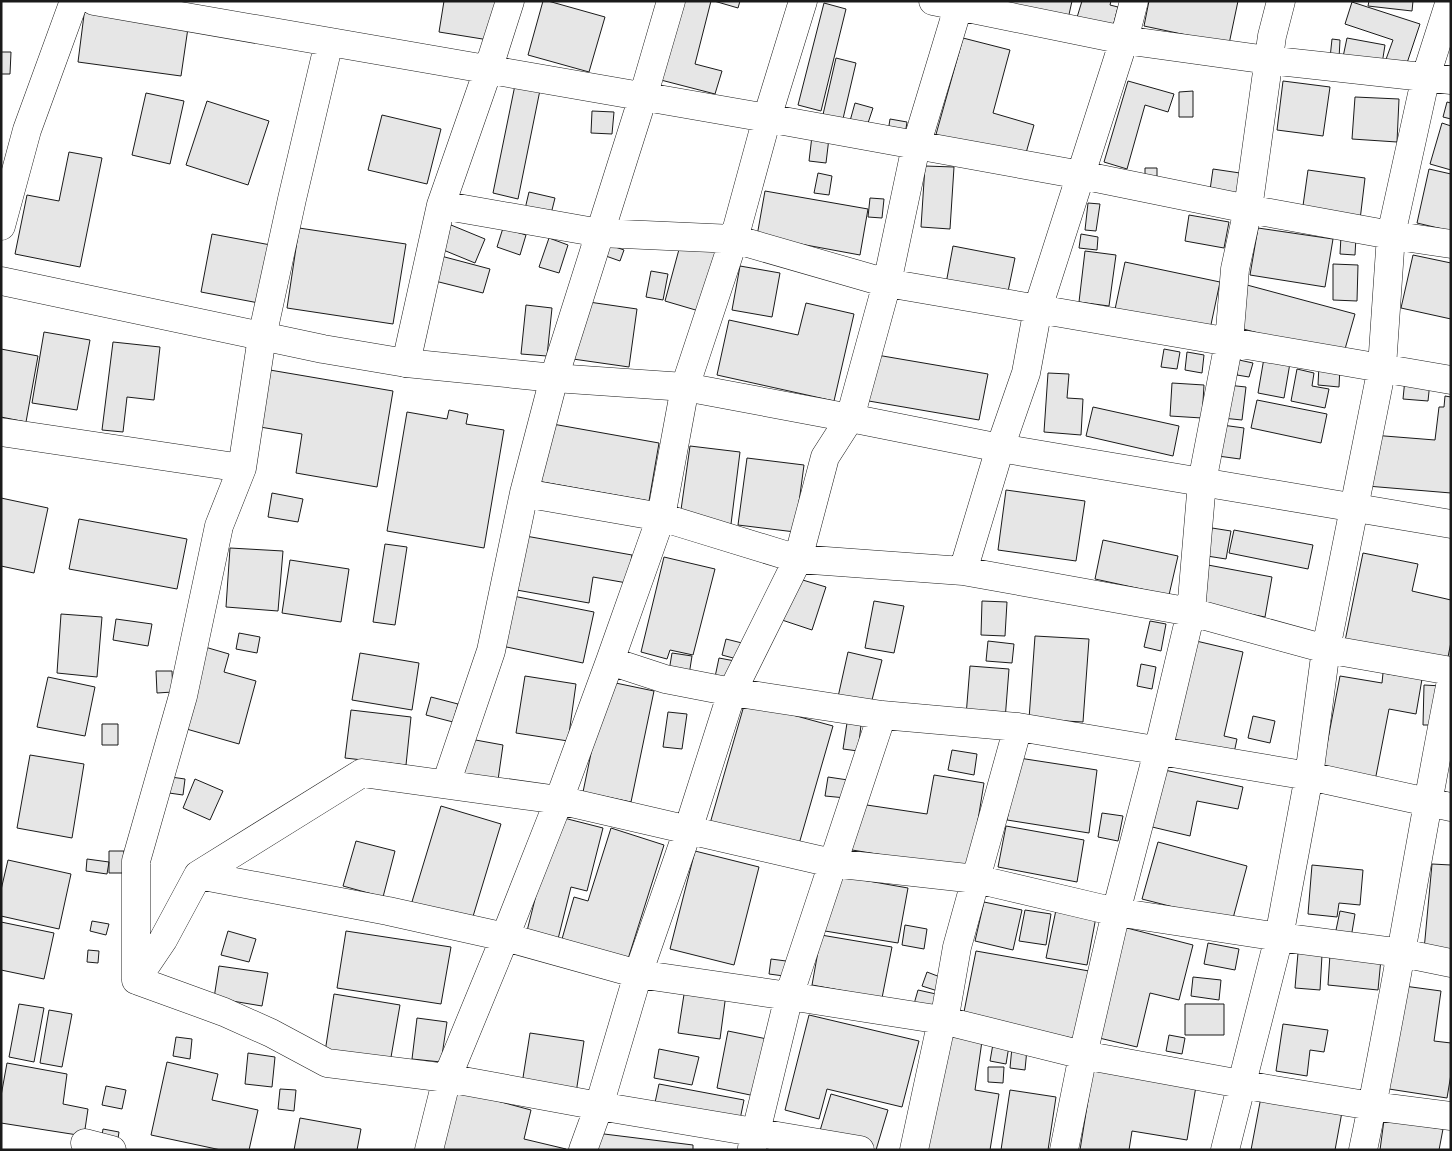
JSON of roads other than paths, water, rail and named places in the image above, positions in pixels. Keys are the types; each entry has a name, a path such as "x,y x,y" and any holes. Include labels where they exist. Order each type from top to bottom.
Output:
{"street":[{"path":"1,226 28,130 74,1"},
{"path":"94,1 767,118 1081,175 1248,209 1451,244"},
{"path":"406,362 441,205 510,1"},
{"path":"446,784 491,650 524,493 554,378 643,97 671,1"},
{"path":"429,1150 447,1078 559,800 661,517 685,387 734,239 767,118 803,1"},
{"path":"962,571 1000,448 1026,373 1038,308 1124,40 1134,1"},
{"path":"1064,1150 1083,1055 1116,912 1158,751 1191,612 1202,482 1228,342 1235,268 1248,209 1268,60 1281,1"},
{"path":"1225,1150 1279,937 1309,776 1326,649 1382,367 1391,235 1438,78 1450,1"},
{"path":"583,1150 599,1106 638,974 688,830 732,692 798,559 825,457 850,418 887,283 916,146 951,3 1124,40 1268,60 1438,78"},
{"path":"136,980 136,861 183,696 219,526 242,468 262,337 329,42"},
{"path":"441,205 600,233 734,239 887,283 1451,380"},
{"path":"1,281 322,349 406,362 554,378 685,387 1000,448 1451,524"},
{"path":"1,432 242,468"},
{"path":"524,493 661,517 798,559 962,571 1191,612 1326,649 1451,671"},
{"path":"610,661 665,679 732,692 882,715 1018,727 1309,776 1439,805"},
{"path":"1363,1150 1402,953 1439,805 1451,681"},
{"path":"754,1141 789,996 882,715"},
{"path":"914,1150 942,1020 946,1010 957,947 1018,727"},
{"path":"136,980 163,940 198,875 362,773 559,800 832,863 976,879 1116,912 1279,937 1402,953 1451,963"},
{"path":"198,875 388,911 505,937 638,974 942,1020 1083,1055 1274,1090 1372,1106 1451,1116"},
{"path":"136,980 224,1012 271,1033 327,1064 447,1078 599,1106 754,1141 860,1150"},
{"path":"85,1143 112,1150"}]}
